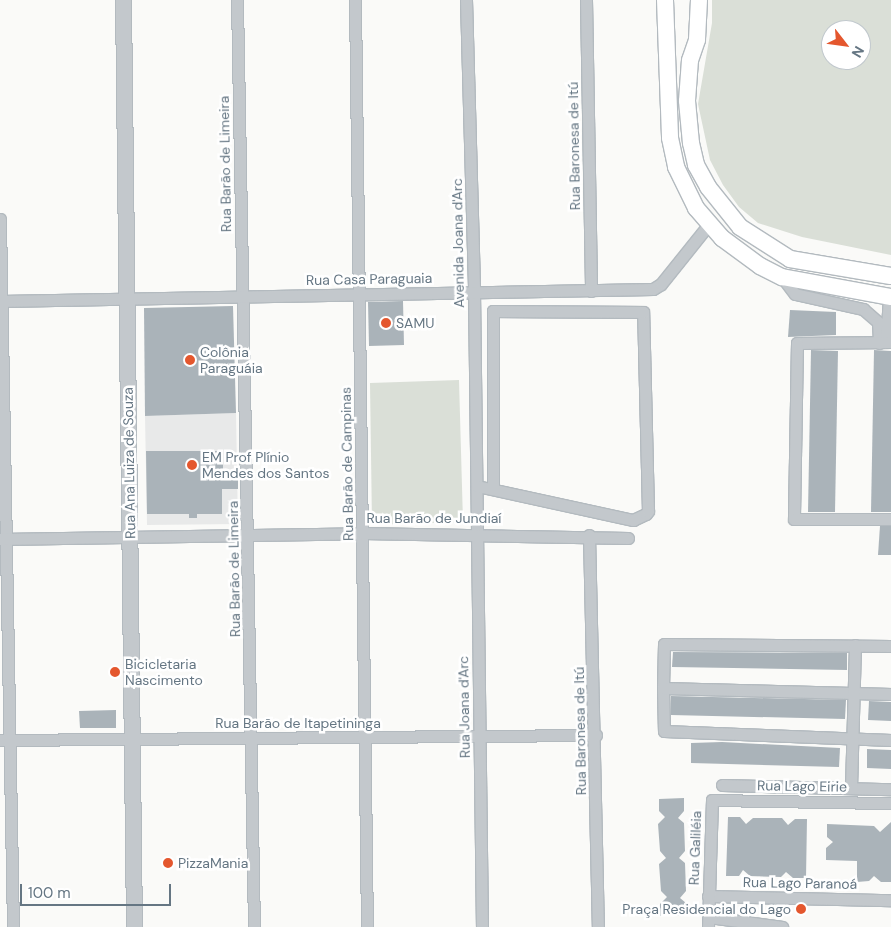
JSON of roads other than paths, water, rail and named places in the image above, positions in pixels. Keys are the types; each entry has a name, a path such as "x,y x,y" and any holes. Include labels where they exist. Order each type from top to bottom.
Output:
{"main road":[{"path":"665,0 670,138 685,188 709,224 742,254 782,277 890,297"},
{"path":"699,0 697,40 690,60 686,101 693,151 708,187 740,227 790,259 891,276"}],"street":[{"name":"Rua Ana Luiza de Souza","path":"123,0 134,927"},
{"name":"Rua Barão de Limeira","path":"237,0 242,297 249,536 254,927"},
{"name":"Rua Barão de Campinas","path":"354,0 366,738 367,927"},
{"name":"Avenida Joana d'Arc","path":"466,0 477,486"},
{"name":"Rua Baronesa de Itú","path":"586,0 591,291"},
{"path":"0,219 6,740 14,927"},
{"name":"Rua Casa Paraguaia","path":"0,301 653,289 661,284 709,224"},
{"path":"782,277 795,294 863,309 878,322 885,343"},
{"path":"885,343 890,297"},
{"path":"477,486 633,520 646,514 648,511 643,312 493,311 493,489"},
{"path":"885,343 797,343 794,519 891,519"},
{"name":"Rua Joana d'Arc","path":"477,486 482,927"},
{"name":"Rua Barão de Jundiaí","path":"4,539 363,533 588,535 628,538"},
{"name":"Rua Baronesa de Itú","path":"588,535 596,735 598,927"},
{"path":"891,646 664,644 663,688 664,731 891,740"},
{"path":"851,788 856,645"},
{"path":"663,688 891,694"},
{"name":"Rua Barão de Itapetininga","path":"6,740 596,735"},
{"path":"722,785 891,789"},
{"name":"Rua Lago Eirie","path":"712,800 891,803"},
{"name":"Rua Galiléia","path":"708,922 712,800"},
{"name":"Rua Lago Paranoá","path":"708,896 891,900"},
{"path":"708,922 782,927"}],"place":[{"name":"SAMU","path":"386,323"},
{"name":"Colônia Paraguáia","path":"190,360"},
{"name":"EM Prof Plínio Mendes dos Santos","path":"192,465"},
{"name":"Bicicletaria Nascimento","path":"115,672"},
{"name":"PizzaMania","path":"168,863"},
{"name":"Praça Residencial do Lago","path":"801,909"}]}
